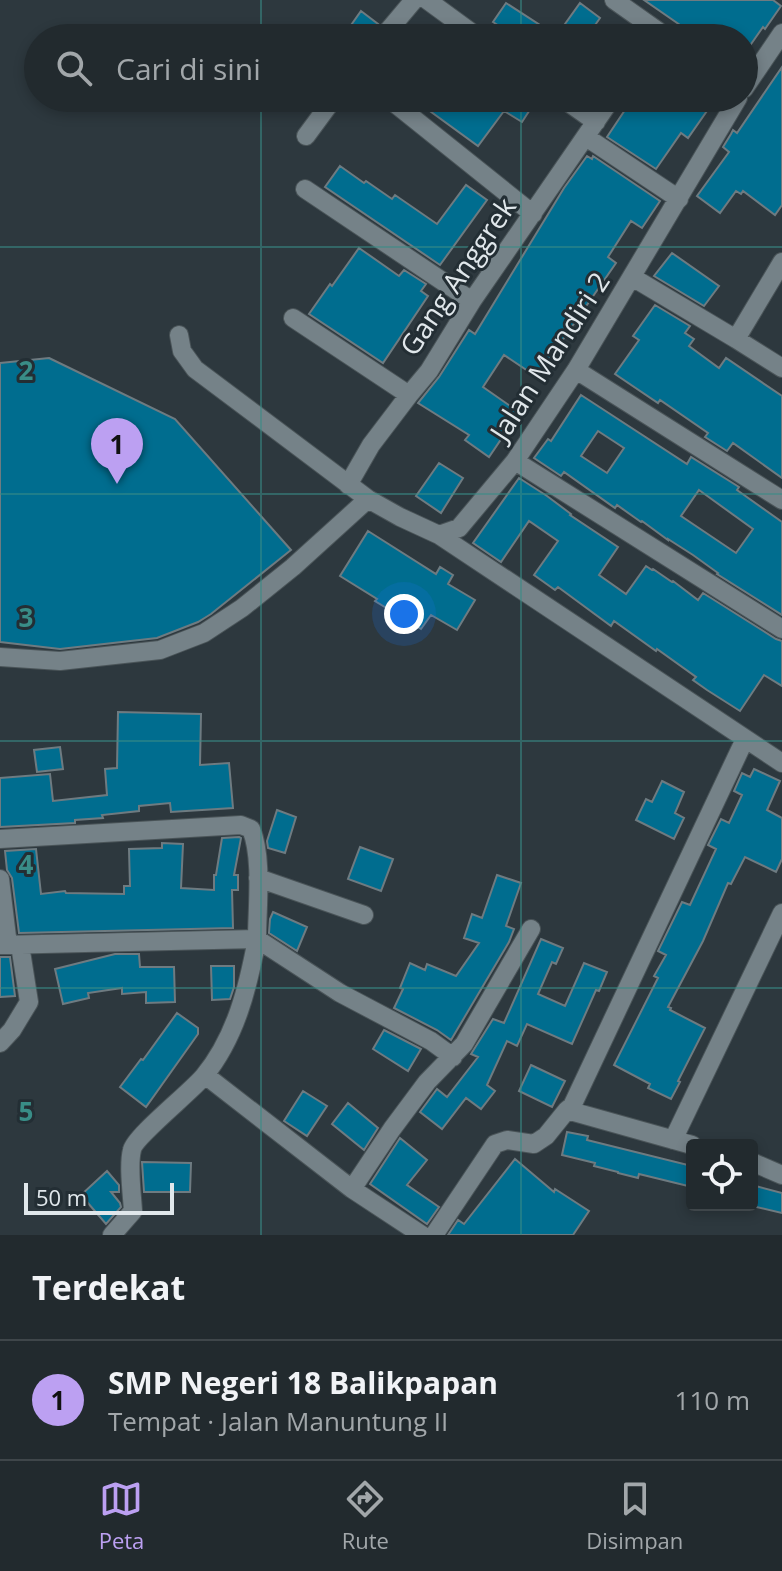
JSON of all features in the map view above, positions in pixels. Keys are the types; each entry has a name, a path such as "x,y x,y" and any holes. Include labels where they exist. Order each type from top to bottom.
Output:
{"street":[{"path":"394,24 414,0"},
{"path":"427,0 460,24"},
{"path":"614,0 645,24"},
{"path":"758,68 782,33"},
{"path":"306,136 324,112"},
{"path":"406,112 533,214"},
{"path":"575,112 591,130 679,199"},
{"name":"Gang Anggrek","path":"348,485 371,445 429,371 472,301 603,112"},
{"name":"Jalan Mandiri 2","path":"439,535 459,528 515,461 576,370 730,112"},
{"path":"305,189 472,301"},
{"path":"736,339 782,262"},
{"path":"632,277 782,368"},
{"path":"293,318 409,395"},
{"path":"179,335 182,351 195,369 348,485 400,517 439,535 782,763"},
{"path":"576,370 782,500"},
{"path":"515,461 782,629"},
{"path":"0,657 60,661 160,650 204,633 242,608 293,567 368,499"},
{"path":"434,1235 495,1144 507,1140 534,1144 546,1136 572,1106 745,739"},
{"path":"0,839 241,825 251,829 255,838 257,939 240,1009 205,1075 137,1138 132,1148 134,1235"},
{"path":"258,878 364,915"},
{"path":"0,879 9,945 29,1002 0,1043"},
{"path":"673,1140 782,913"},
{"path":"352,1189 427,1082 464,1044 531,929"},
{"path":"9,945 257,939 340,993 431,1041 453,1057"},
{"path":"205,1075 352,1189 422,1235"},
{"path":"567,1110 686,1143"},
{"path":"758,1165 782,1175"},
{"path":"112,1235 133,1211"}],"building":[{"path":"644,0 773,0 781,6 758,34 758,24 679,24"},
{"path":"506,3 538,24 496,24 493,22"},
{"path":"580,3 600,18 596,24 565,24"},
{"path":"361,11 378,24 352,24"},
{"path":"782,67 782,205 775,215 743,191 741,194 736,191 720,213 697,196 729,152 723,147 733,130 737,133 751,112 758,112 758,102"},
{"path":"431,112 503,112 478,146"},
{"path":"506,112 528,112 522,122"},
{"path":"624,112 706,112 688,138 681,133 656,169 607,137"},
{"path":"587,156 592,159 593,156 660,201 642,228 631,221 608,257 616,263 537,377 504,355 483,387 523,415 489,457 465,440 469,435 418,403 469,330 475,334 564,188"},
{"path":"340,166 392,199 395,195 437,224 466,185 487,200 440,265 325,187"},
{"path":"359,248 399,276 404,270 426,284 421,291 428,296 383,363 309,314"},
{"path":"672,253 719,286 704,306 654,276"},
{"path":"655,305 690,326 685,333 694,339 689,346 719,368 726,358 782,396 782,478 733,443 727,451 705,437 708,433 660,400 658,403 615,374 639,340 633,336"},
{"path":"49,358 175,419 291,550 211,614 157,638 60,649 0,642 0,363"},
{"path":"581,395 687,464 691,457 739,487 737,490 782,522 782,615 617,505 615,508 564,472 561,476 534,458 548,439 551,441","holes":["598,431 624,448 607,473 581,456","699,490 753,529 736,553 681,516"]},
{"path":"439,463 463,478 441,513 416,496"},
{"path":"519,478 618,547 599,575 626,594 646,566 698,600 703,593 782,641 782,686 764,675 740,711 707,690 693,680 696,677 657,649 614,621 611,626 558,587 555,590 534,575 558,541 529,521 501,562 473,543"},
{"path":"368,531 436,574 440,567 453,575 448,584 475,600 457,630 431,615 421,629 340,576"},
{"path":"118,712 201,714 200,765 229,763 233,808 171,812 170,803 139,806 139,811 75,820 75,823 0,827 0,778 50,774 53,801 107,795 105,769 117,768"},
{"path":"60,747 63,769 37,772 34,750"},
{"path":"754,769 780,781 767,810 782,818 782,859 776,872 745,857 731,884 728,883 703,941 668,1007 705,1028 671,1099 614,1065 658,978 654,976 666,955 658,951 682,902 690,905 716,849 708,845 721,819 729,823 742,795 734,791 742,773 750,777"},
{"path":"662,781 684,792 675,813 684,818 674,839 636,820 646,799 652,802"},
{"path":"277,810 296,817 285,853 268,848 267,841"},
{"path":"239,837 234,875 238,875 238,890 232,890 233,928 19,933 5,851 36,849 41,894 65,891 124,894 124,886 130,886 129,849 162,848 162,843 183,844 181,888 214,890 222,838"},
{"path":"360,847 393,859 381,891 348,879"},
{"path":"497,875 521,883 506,926 514,929 451,1040 394,1008 410,963 425,970 427,964 456,976 479,943 464,938 472,914 482,918"},
{"path":"273,912 307,927 297,951 269,933"},
{"path":"541,939 563,948 556,964 552,962 538,994 565,1006 584,963 607,972 572,1044 527,1024 517,1046 507,1041 487,1085 495,1091 481,1109 466,1098 442,1129 420,1112 437,1089 447,1097 478,1057 471,1054 493,1019 504,1023"},
{"path":"115,954 139,954 140,967 174,967 175,1002 146,1003 146,992 122,994 122,988 88,993 89,998 63,1004 55,969"},
{"path":"0,957 10,957 15,996 0,997"},
{"path":"211,966 234,966 234,987 230,999 212,1000"},
{"path":"177,1013 198,1028 198,1034 146,1107 120,1087"},
{"path":"384,1030 421,1049 408,1071 373,1049"},
{"path":"531,1065 565,1081 552,1107 519,1091"},
{"path":"303,1091 327,1106 307,1136 284,1121"},
{"path":"348,1103 378,1128 364,1150 332,1124"},
{"path":"567,1132 588,1136 587,1140 686,1165 686,1186 639,1174 638,1178 562,1155"},
{"path":"400,1138 427,1160 407,1185 439,1207 427,1224 370,1184"},
{"path":"515,1159 554,1192 555,1189 589,1211 573,1235 448,1235 458,1220 464,1224"},
{"path":"142,1162 191,1163 190,1192 144,1192"},
{"path":"107,1171 119,1185 119,1192 111,1192 121,1207 106,1224 81,1195"},
{"path":"758,1187 782,1193 782,1213 758,1207"}],"place":[{"name":"SMP Negeri 18 Balikpapan","path":"117,484"}]}
